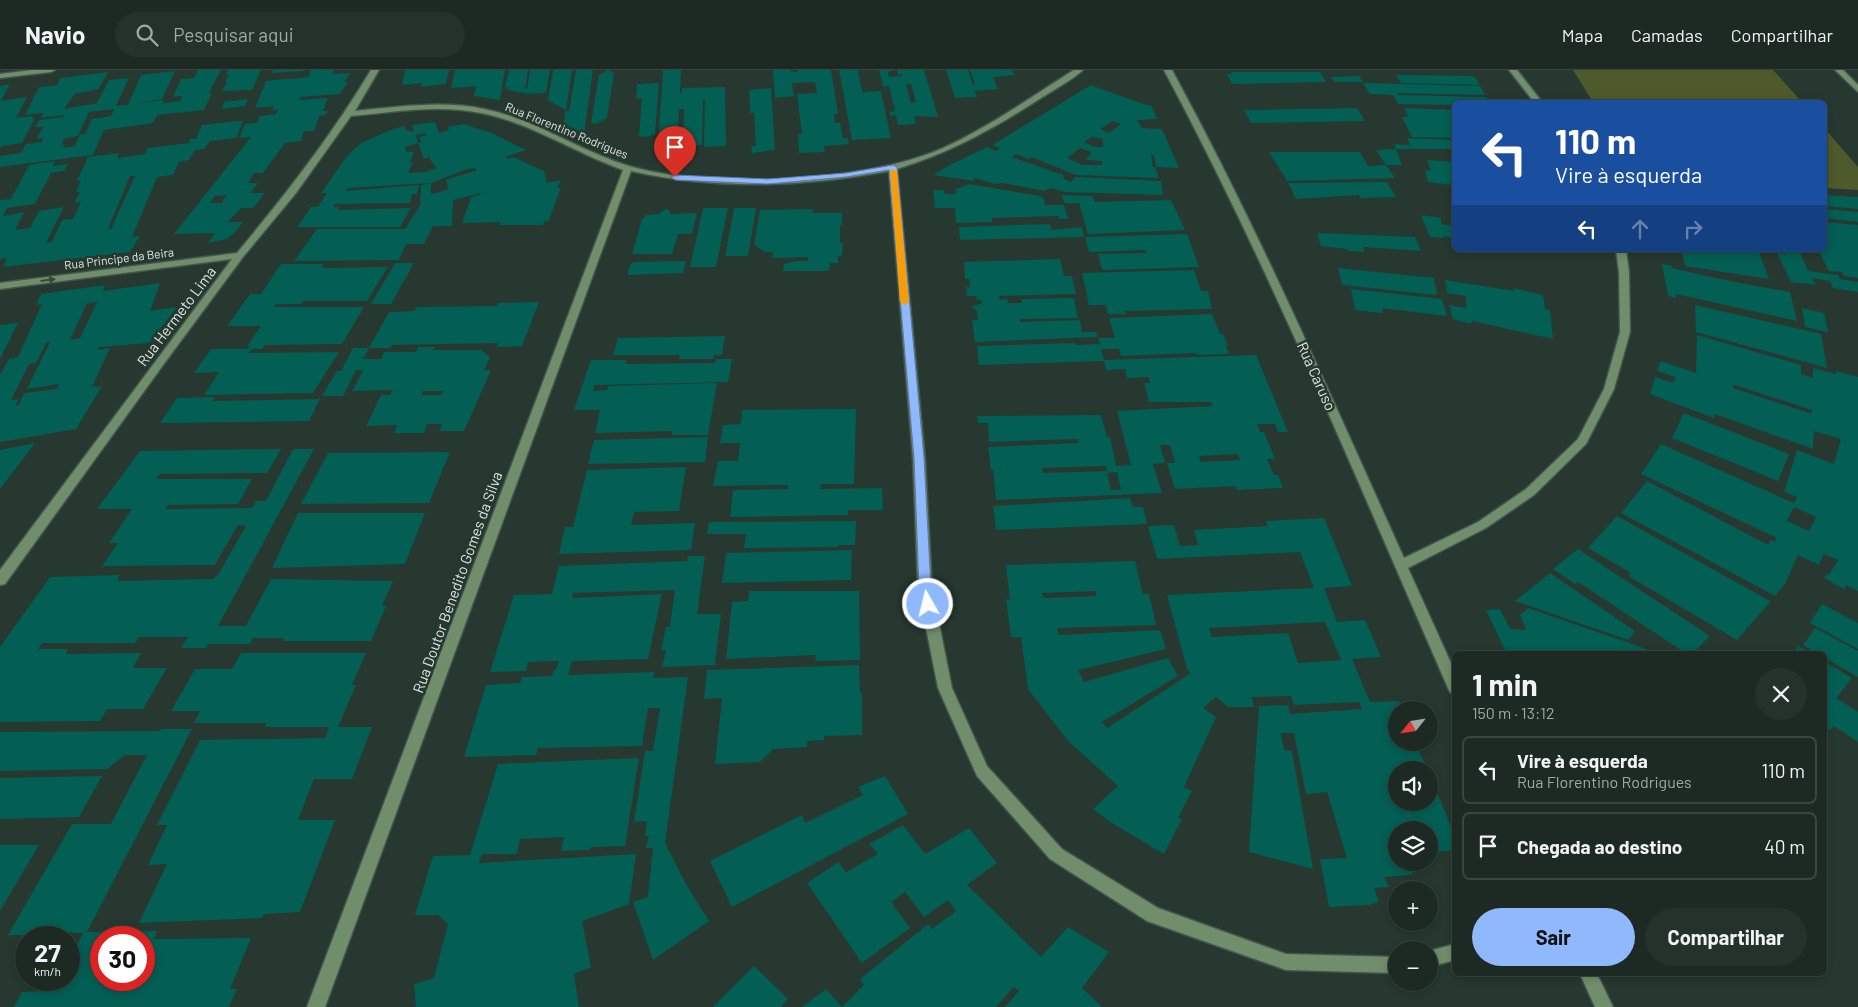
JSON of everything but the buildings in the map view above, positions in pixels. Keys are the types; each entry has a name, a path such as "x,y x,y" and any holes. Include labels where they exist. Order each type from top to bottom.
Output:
{"street":[{"path":"0,76 51,70"},
{"name":"Rua Hermeto Lima","path":"0,580 240,255 293,191 349,114 375,70"},
{"name":"Rua Florentino Rodrigues","path":"349,114 446,108 482,111 508,119 587,153 628,168 675,177 768,182 861,173 925,158 968,139 1079,70"},
{"name":"Rua Caruso","path":"1168,70 1278,288 1452,681"},
{"path":"1514,70 1536,100"},
{"path":"1839,70 1858,90"},
{"path":"893,167 919,458 925,588 945,688 982,771 1056,854 1153,915 1286,962 1388,965"},
{"name":"Rua Doutor Benedito Gomes da Silva","path":"316,1007 628,168"},
{"path":"1400,566 1482,524 1530,492 1582,441 1609,389 1625,332 1624,272 1621,252"},
{"name":"Rua Principe da Beira","path":"0,286 240,255"},
{"path":"1438,957 1452,953"},
{"path":"1589,976 1604,1007"}],"green space":[{"path":"1573,70 1773,70 1800,100 1592,100"},
{"path":"1827,131 1858,167 1858,190 1827,188"}],"slow traffic":[{"path":"893,171 905,302"}],"route":[{"path":"675,177 768,182 846,175 893,167 919,458 925,588 928,604"}]}
